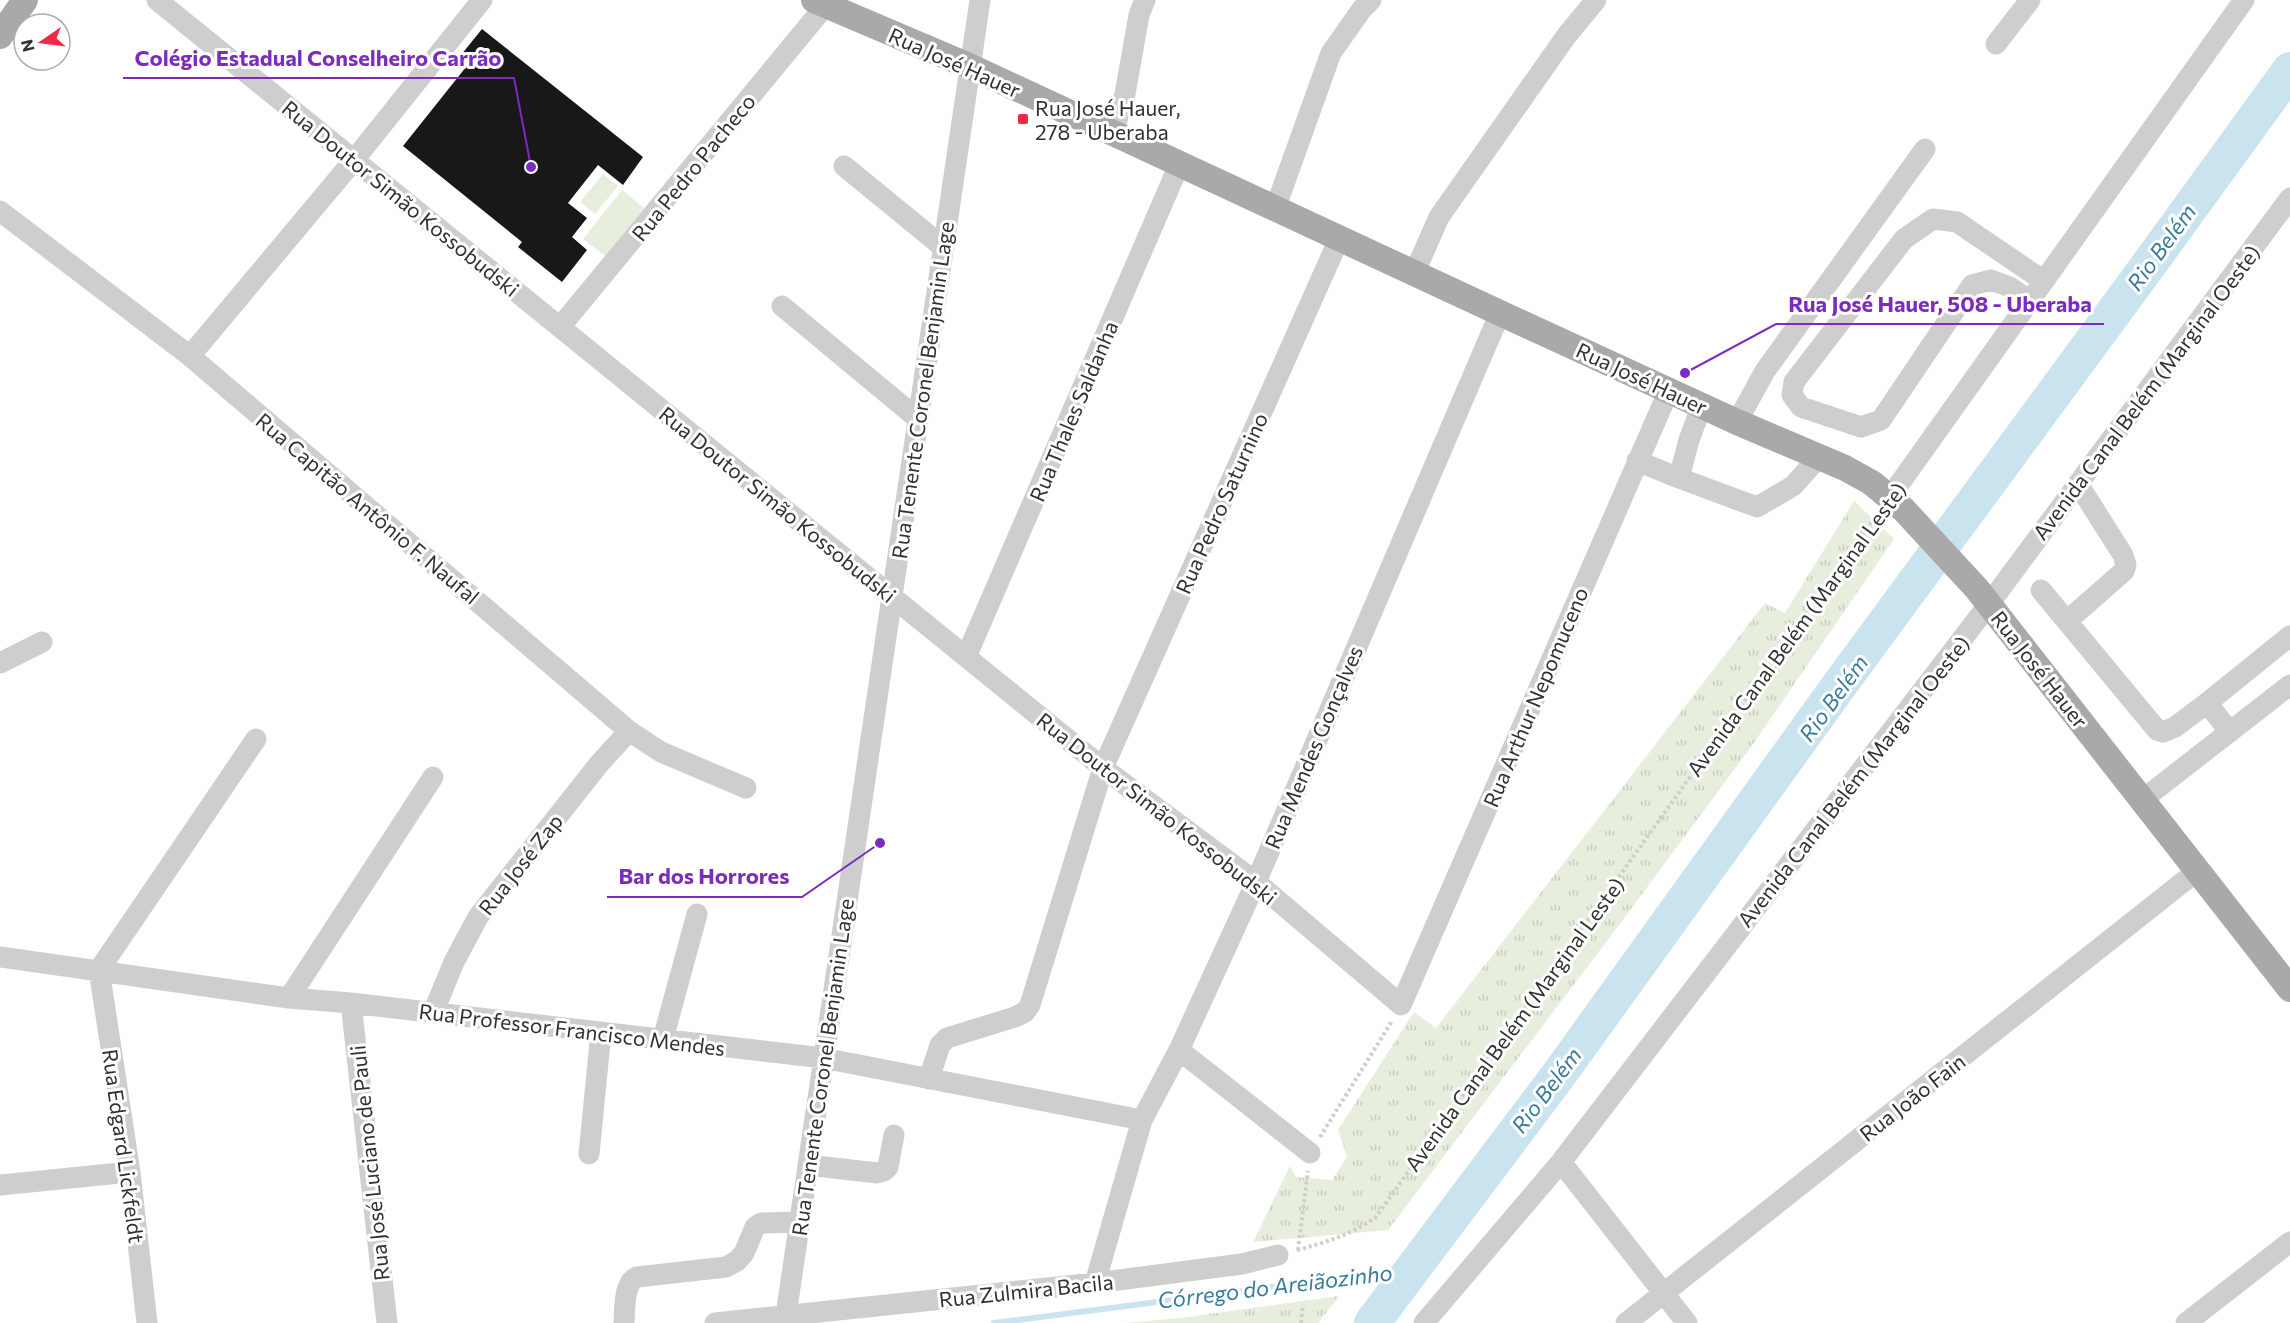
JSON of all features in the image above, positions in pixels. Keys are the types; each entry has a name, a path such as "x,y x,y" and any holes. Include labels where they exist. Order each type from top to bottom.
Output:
{"main road":[{"path":"0,36 25,0"},
{"name":"Rua José Hauer","path":"819,3 969,66 1414,274 1872,483 1897,504 1983,596 2290,989"}],"street":[{"name":"Rua Doutor Simão Kossobudski","path":"157,0 1103,768 1256,882 1401,1005"},
{"path":"190,356 354,160 482,0"},
{"name":"Rua Tenente Coronel Benjamin Lage","path":"786,1315 980,0"},
{"path":"1113,134 1125,94 1139,15 1145,0"},
{"path":"1275,209 1331,53 1371,0"},
{"path":"1414,274 1439,217 1567,35 1596,0"},
{"path":"1996,44 2030,0"},
{"name":"Avenida Canal Belém (Marginal Leste)","path":"1897,504 2030,300 2244,0"},
{"name":"Rua Pedro Pacheco","path":"560,327 819,3"},
{"path":"1737,422 1765,371 1925,149"},
{"name":"Rua Thales Saldanha","path":"966,657 1179,165"},
{"path":"844,166 943,247"},
{"name":"Avenida Canal Belém (Marginal Oeste)","path":"1424,1323 1561,1162 1983,596 2078,484 2290,198"},
{"name":"Rua Capitão Antônio F. Naufal","path":"0,211 190,356 630,731 661,752 746,788"},
{"path":"2030,300 2010,287 1991,280 1972,285 1881,420 1861,427 1801,407 1792,395 1794,382 1904,239 1933,219 1957,222 2044,281"},
{"name":"Rua Pedro Saturnino","path":"929,1079 940,1045 946,1038 1015,1017 1025,1012 1030,1005 1103,768 1339,239"},
{"path":"782,306 918,419"},
{"name":"Rua Mendes Gonçalves","path":"1095,1283 1142,1120 1179,1050 1256,882 1500,313"},
{"name":"Rua Arthur Nepomuceno","path":"1401,1005 1670,390"},
{"path":"1679,478 1689,440 1702,405"},
{"path":"1637,461 1756,507 1793,486 1819,457"},
{"path":"2067,621 2124,571 2127,565 2078,484"},
{"path":"2041,590 2157,730 2163,732 2170,730 2207,703 2290,636"},
{"path":"0,663 42,642"},
{"path":"2142,800 2290,685"},
{"path":"2207,703 2230,732"},
{"name":"Rua José Zap","path":"433,1012 454,962 478,917 599,764 630,731"},
{"path":"99,970 256,739"},
{"path":"289,998 434,777"},
{"name":"Rua João Fain","path":"1626,1323 2197,871"},
{"path":"663,1039 698,914"},
{"name":"Rua Professor Francisco Mendes","path":"0,957 289,998 433,1012 823,1058 1142,1120"},
{"name":"Rua Edgard Lickfeldt","path":"99,970 130,1172 147,1323"},
{"name":"Rua José Luciano de Pauli","path":"351,1003 387,1323"},
{"path":"589,1154 601,1032"},
{"path":"1179,1050 1310,1153"},
{"path":"808,1165 878,1173 884,1171 888,1167 894,1136"},
{"path":"1561,1162 1687,1323"},
{"path":"0,1185 130,1172"},
{"path":"624,1323 628,1286 631,1280 637,1277 726,1267 737,1261 744,1253 755,1227 760,1223 800,1222"},
{"path":"2186,1323 2290,1242"},
{"name":"Rua Zulmira Bacila","path":"715,1323 1095,1283 1242,1264 1288,1253"}],"path":[{"name":"Avenida Canal Belém (Marginal Leste)","path":"1288,1253 1356,1231 1376,1217 1897,504"},
{"path":"1288,1253 1310,1153 1401,1005"},
{"path":"1301,1323 1303,1305"}],"green space":[{"path":"603,174 618,186 595,214 580,202"},
{"path":"622,190 644,208 605,256 583,239"},
{"path":"1854,501 1894,539 1751,747 1388,1230 1253,1242 1290,1166 1296,1177 1332,1180 1347,1157 1338,1130 1414,1012 1436,1028 1765,603 1785,613"},
{"path":"1339,1296 1318,1323 1125,1323 1180,1318"}],"building":[{"path":"482,29 643,157 623,185 598,165 568,203 587,218 572,237 587,250 562,282 518,247 522,242 403,146 470,62 461,55"}],"waterway":[{"name":"Rio Belém","path":"1372,1323 1560,1073 1838,687 2290,70"},
{"name":"Córrego do Areiãozinho","path":"994,1323 1413,1269"}],"place":[{"name":"Rua José Hauer, 278 - Uberaba","path":"1023,119"},
{"name":"Colégio Estadual Conselheiro Carrão","path":"531,167"},
{"name":"Rua José Hauer, 508 - Uberaba","path":"1685,373"},
{"name":"Bar dos Horrores","path":"880,843"}]}
